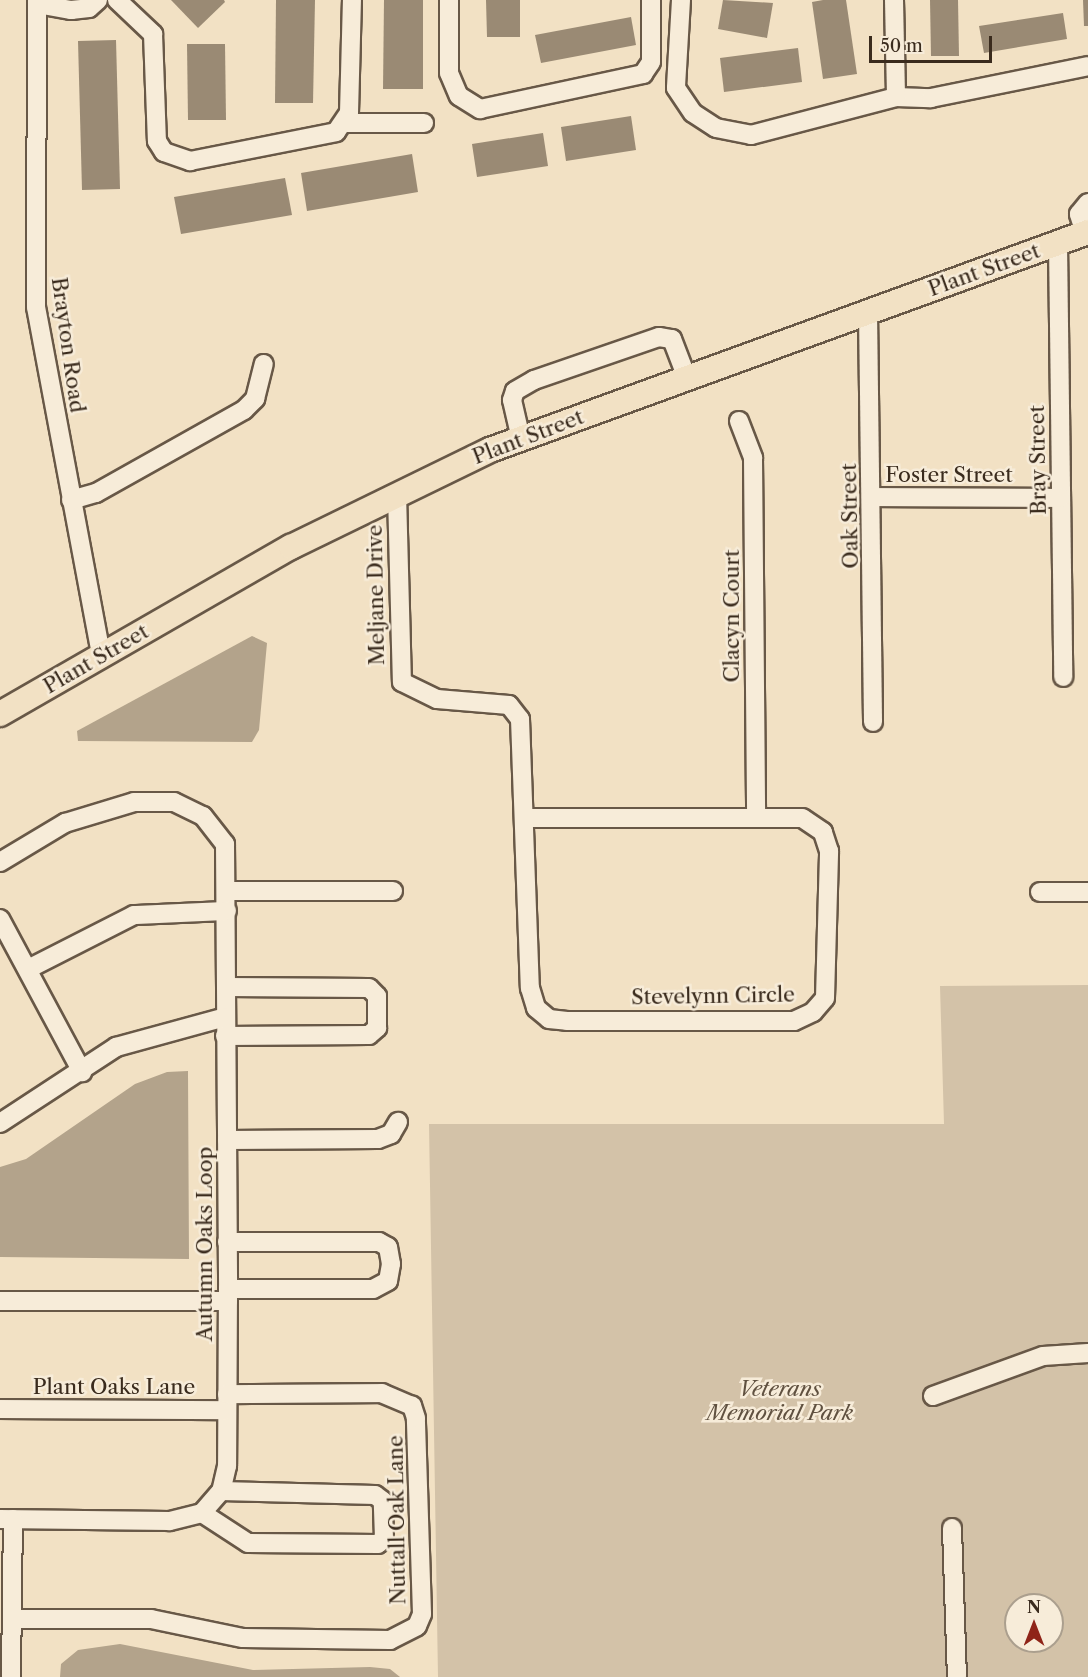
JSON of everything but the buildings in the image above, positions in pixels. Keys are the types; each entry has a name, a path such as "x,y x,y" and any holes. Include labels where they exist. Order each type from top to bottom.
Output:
{"main road":[{"name":"Plant Street","path":"0,714 291,547 397,494 521,439 1086,232"}],"street":[{"path":"37,2 71,10 90,8 99,0"},
{"path":"117,0 153,34 157,141 177,160 328,136 344,123 350,104 352,0"},
{"path":"449,0 449,73 459,96 480,109 643,74 651,62 651,0"},
{"path":"681,0 676,88 693,113 716,128 751,135 896,97 931,98 1088,66"},
{"path":"894,0 896,97"},
{"name":"Brayton Road","path":"37,2 34,291 101,656"},
{"path":"344,123 424,123"},
{"path":"1086,232 1079,214 1088,203"},
{"name":"Bray Street","path":"1058,243 1063,677"},
{"name":"Oak Street","path":"868,311 873,496 873,722"},
{"path":"521,439 512,400 515,391 534,380 649,339 672,339 687,378"},
{"path":"72,500 96,493 244,410 255,399 264,364"},
{"name":"Clacyn Court","path":"739,421 753,458 756,814"},
{"name":"Meljane Drive","path":"397,494 402,682 437,699 509,705 524,736 526,818"},
{"name":"Foster Street","path":"873,496 1061,498"},
{"name":"Autumn Oaks Loop","path":"0,862 64,823 134,802 174,802 203,816 225,844 228,1295 227,1402 221,1491"},
{"name":"Stevelynn Circle","path":"756,814 802,818 823,832 829,850 825,998 813,1012 794,1021 549,1019 536,1008 530,988 526,818 756,814"},
{"path":"227,891 393,891"},
{"path":"1040,892 1088,892"},
{"path":"28,969 134,915 227,911"},
{"path":"0,919 82,1071"},
{"path":"225,1036 369,1035 377,1028 377,996 369,988 227,987"},
{"path":"0,1123 116,1047 152,1033 226,1017"},
{"path":"227,1140 378,1139 391,1134 398,1122"},
{"path":"0,1301 373,1289 388,1281 391,1264 388,1247 379,1242 227,1242"},
{"path":"933,1396 1043,1356 1088,1353"},
{"name":"Nuttall Oak Lane","path":"12,1619 152,1619 254,1638 390,1640 417,1626 422,1614 412,1406 382,1393 227,1402"},
{"name":"Plant Oaks Lane","path":"0,1409 227,1402"},
{"path":"11,1677 12,1619 6,1519 169,1521 202,1513 221,1491 375,1496 383,1501 384,1538 378,1544 248,1543 202,1513"},
{"path":"952,1528 957,1677"}],"green space":[{"name":"Veterans Memorial Park","path":"1088,985 1088,1677 438,1677 429,1124 944,1124 940,986"}],"shaded area":[{"path":"252,636 267,643 259,730 252,742 78,741 77,731"},
{"path":"188,1071 189,1259 0,1257 0,1167 26,1159 135,1084 167,1072"},
{"path":"120,1644 253,1670 370,1667 390,1669 400,1677 60,1677 61,1664 78,1650"}]}
